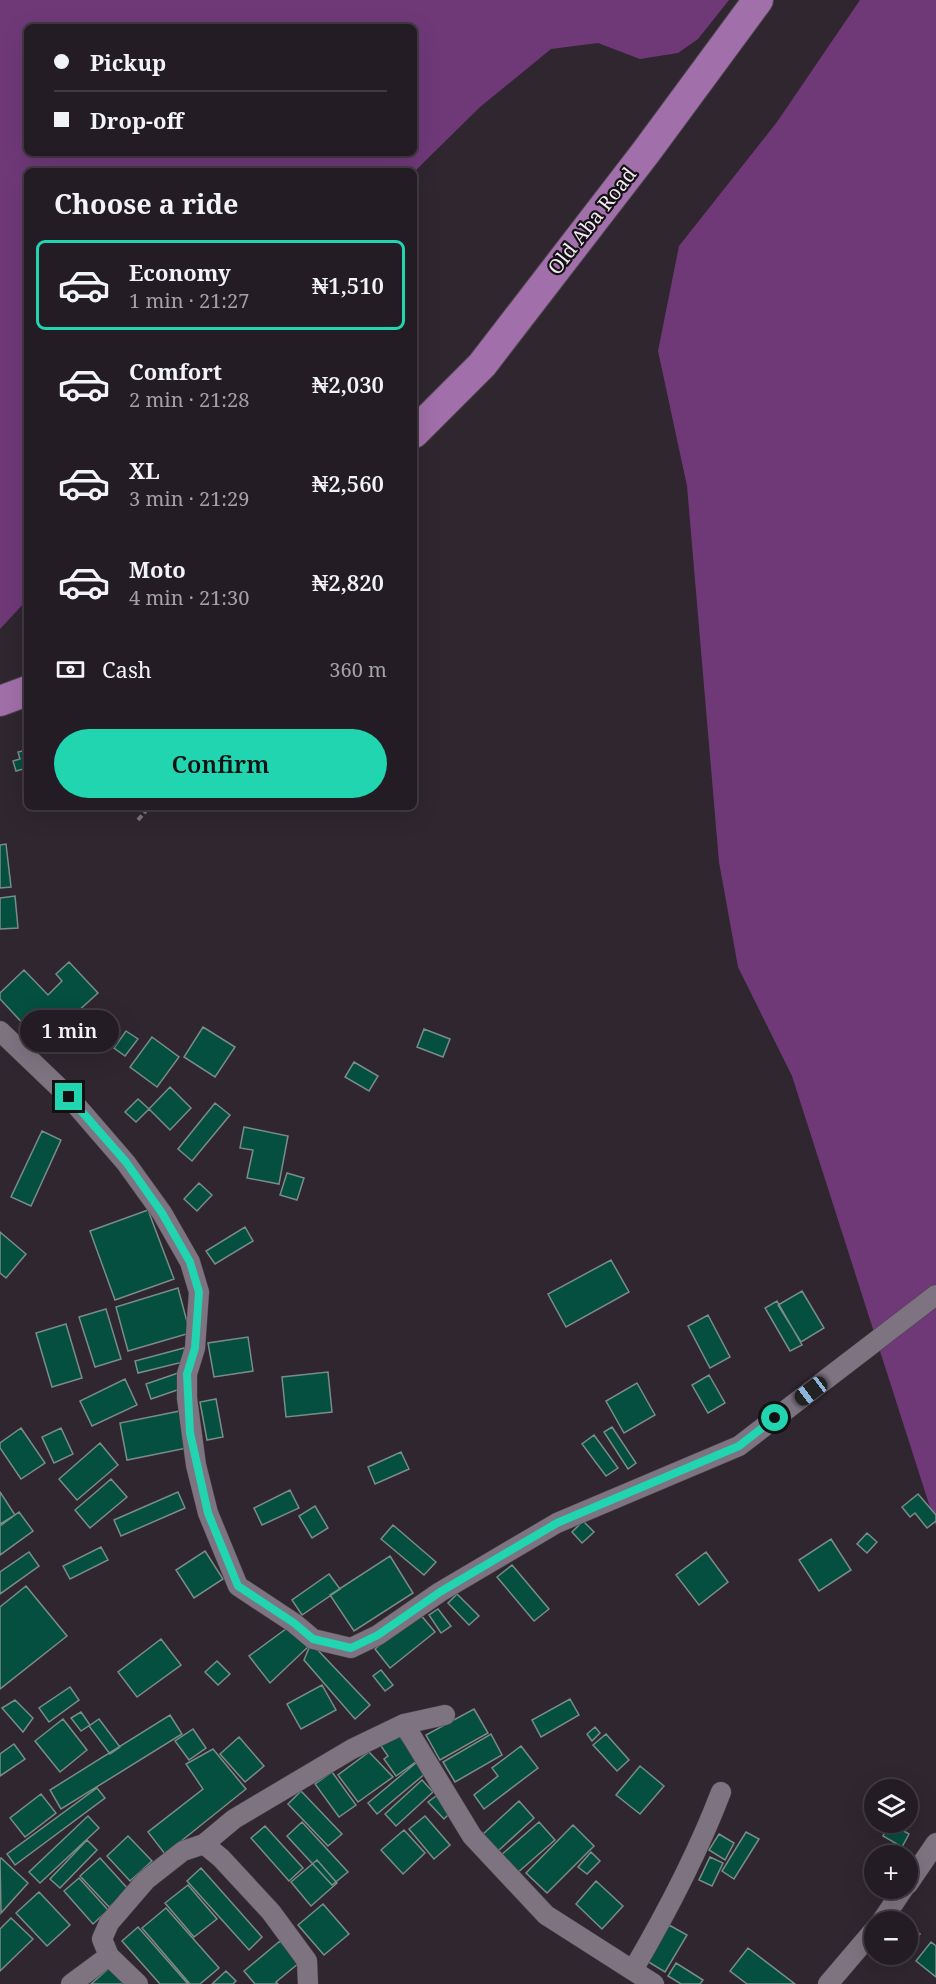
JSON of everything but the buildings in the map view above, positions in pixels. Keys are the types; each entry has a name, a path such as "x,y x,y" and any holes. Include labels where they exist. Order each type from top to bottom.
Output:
{"main road":[{"name":"Old Aba Road","path":"417,430 482,365 646,152 758,0"},
{"path":"0,701 24,692"}],"street":[{"path":"0,1031 69,1097 126,1162 162,1213 190,1262 199,1292 195,1348 187,1374 187,1398 196,1465 208,1513 238,1586 294,1623 313,1639 351,1648 378,1635 440,1592 557,1523 739,1446 936,1295"},
{"path":"138,1984 109,1956 102,1938 109,1923 146,1880 183,1851 204,1844 234,1819 262,1801 352,1749 404,1724 445,1714"},
{"path":"404,1724 472,1836 546,1915 654,1984"},
{"path":"633,1970 674,1900 702,1842 721,1792"},
{"path":"918,1869 936,1843"},
{"path":"204,1844 221,1858 271,1912 307,1961 308,1984"},
{"path":"828,1984 864,1942"},
{"path":"71,1984 109,1956"}],"path":[{"path":"138,820 146,810"}],"shaded area":[{"path":"0,0 729,0 698,39 678,53 640,59 598,43 551,49 480,107 417,169 24,168 24,603 0,629"},
{"path":"860,0 936,0 936,1526 792,1076 738,967 719,862 687,486 658,351 679,246 777,122"}],"route":[{"path":"69,1097 126,1162 162,1213 190,1262 199,1292 195,1348 187,1374 190,1433 208,1513 238,1586 294,1623 313,1639 351,1648 378,1635 440,1592 557,1523 739,1446 775,1418"}]}
